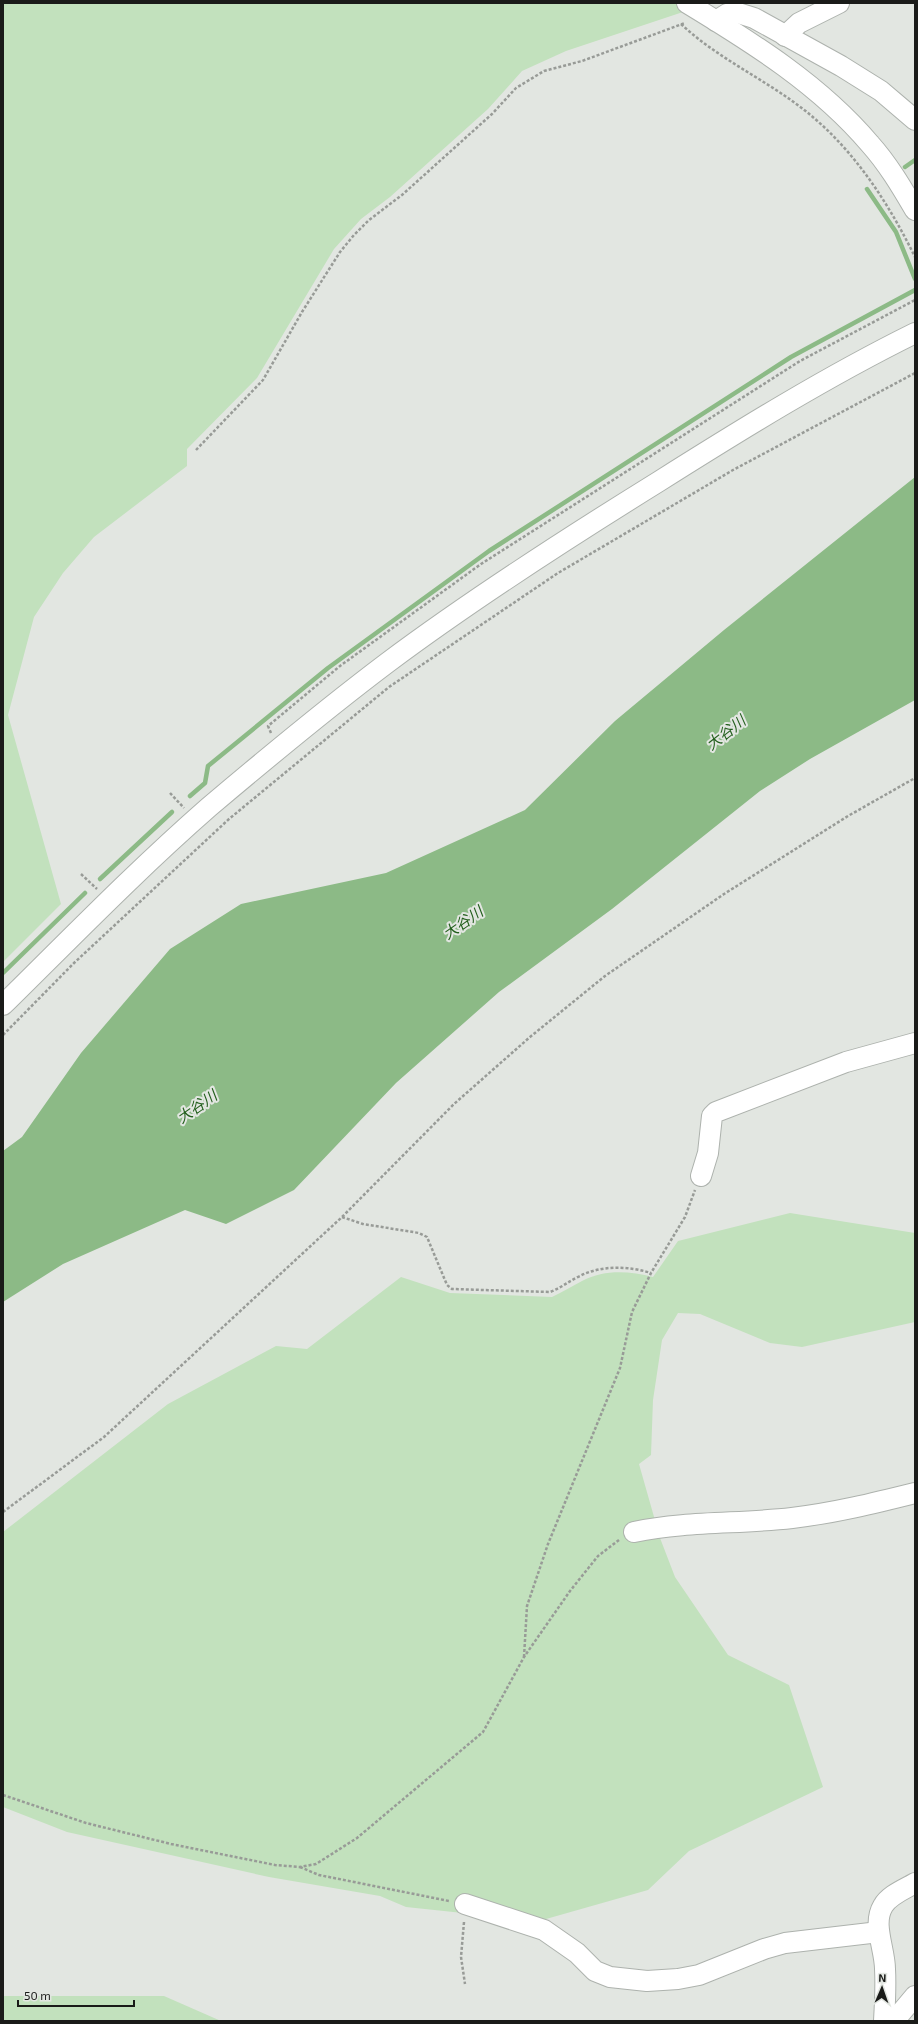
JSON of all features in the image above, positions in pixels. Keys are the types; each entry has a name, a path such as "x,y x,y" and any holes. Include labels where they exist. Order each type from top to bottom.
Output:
{"street":[{"path":"687,3 711,17 798,76 841,113 872,146 915,210"},
{"path":"785,36 799,23 839,3"},
{"path":"711,17 735,12 754,18 881,91 915,120"},
{"path":"3,1005 128,882 207,809 280,748 405,650 504,581 602,517 810,388 915,333"},
{"path":"701,1176 708,1153 712,1116 716,1112 846,1062 915,1043"},
{"path":"634,1532 658,1527 793,1518 856,1507 915,1493"},
{"path":"884,2021 885,1968 879,1932 879,1916 883,1905 891,1898 915,1883"},
{"path":"465,1904 544,1930 577,1953 595,1971 610,1977 646,1981 678,1980 699,1975 764,1949 785,1943 879,1932"},
{"path":"894,2021 915,1996"}],"path":[{"path":"196,450 263,380 306,305 340,252 354,235 369,220 402,195 492,114 516,88 544,71 582,61 680,24 711,17"},
{"path":"680,24 698,41 796,103 833,134 861,167 884,199 915,257"},
{"path":"280,748 273,739 268,726 340,666 481,564 793,366 915,300"},
{"path":"3,1035 74,964 229,819 389,687 558,573 733,470 915,373"},
{"path":"3,1512 104,1437 342,1217 454,1104 530,1037 605,976 724,894 848,816 915,778"},
{"path":"524,1657 527,1606 548,1544 620,1368 632,1312 651,1273 685,1217 701,1176"},
{"path":"342,1217 363,1224 419,1233 427,1237 447,1285 452,1289 550,1292 564,1287 581,1276 607,1268 635,1268 651,1273"},
{"path":"3,1795 101,1827 275,1865 300,1867 316,1864 357,1838 482,1732 524,1657 570,1591 598,1556 616,1541 634,1532"},
{"path":"300,1867 319,1875 465,1904 461,1957 465,1984"}],"shaded area":[{"path":"3,3 710,3 566,51 522,71 488,109 390,197 361,219 334,249 257,378 187,449 187,466 94,537 63,573 34,617 8,715 61,904 3,962"},
{"path":"790,1213 915,1233 915,1322 802,1347 770,1343 700,1314 678,1313 662,1340 653,1400 651,1455 639,1464 660,1538 675,1577 728,1655 789,1685 823,1787 689,1851 648,1890 539,1921 406,1907 380,1896 269,1877 67,1832 3,1807 3,1532 168,1404 276,1346 307,1349 401,1277 450,1293 552,1297 599,1274 626,1272 653,1277 678,1241"},
{"path":"3,1996 164,1996 221,2021 3,2021"}],"water":[{"name":"大谷川","path":"915,477 915,700 810,759 760,791 612,909 499,992 396,1083 294,1190 226,1224 185,1210 63,1264 3,1302 3,1151 22,1137 81,1053 170,949 241,904 386,873 525,810 615,721 724,630"}],"waterway":[{"path":"905,167 915,160"},
{"path":"867,189 896,232 915,279"},
{"path":"190,796 205,783 208,766 328,668 489,551 791,357 915,290"},
{"path":"100,879 172,812"},
{"path":"3,973 85,893"}]}
